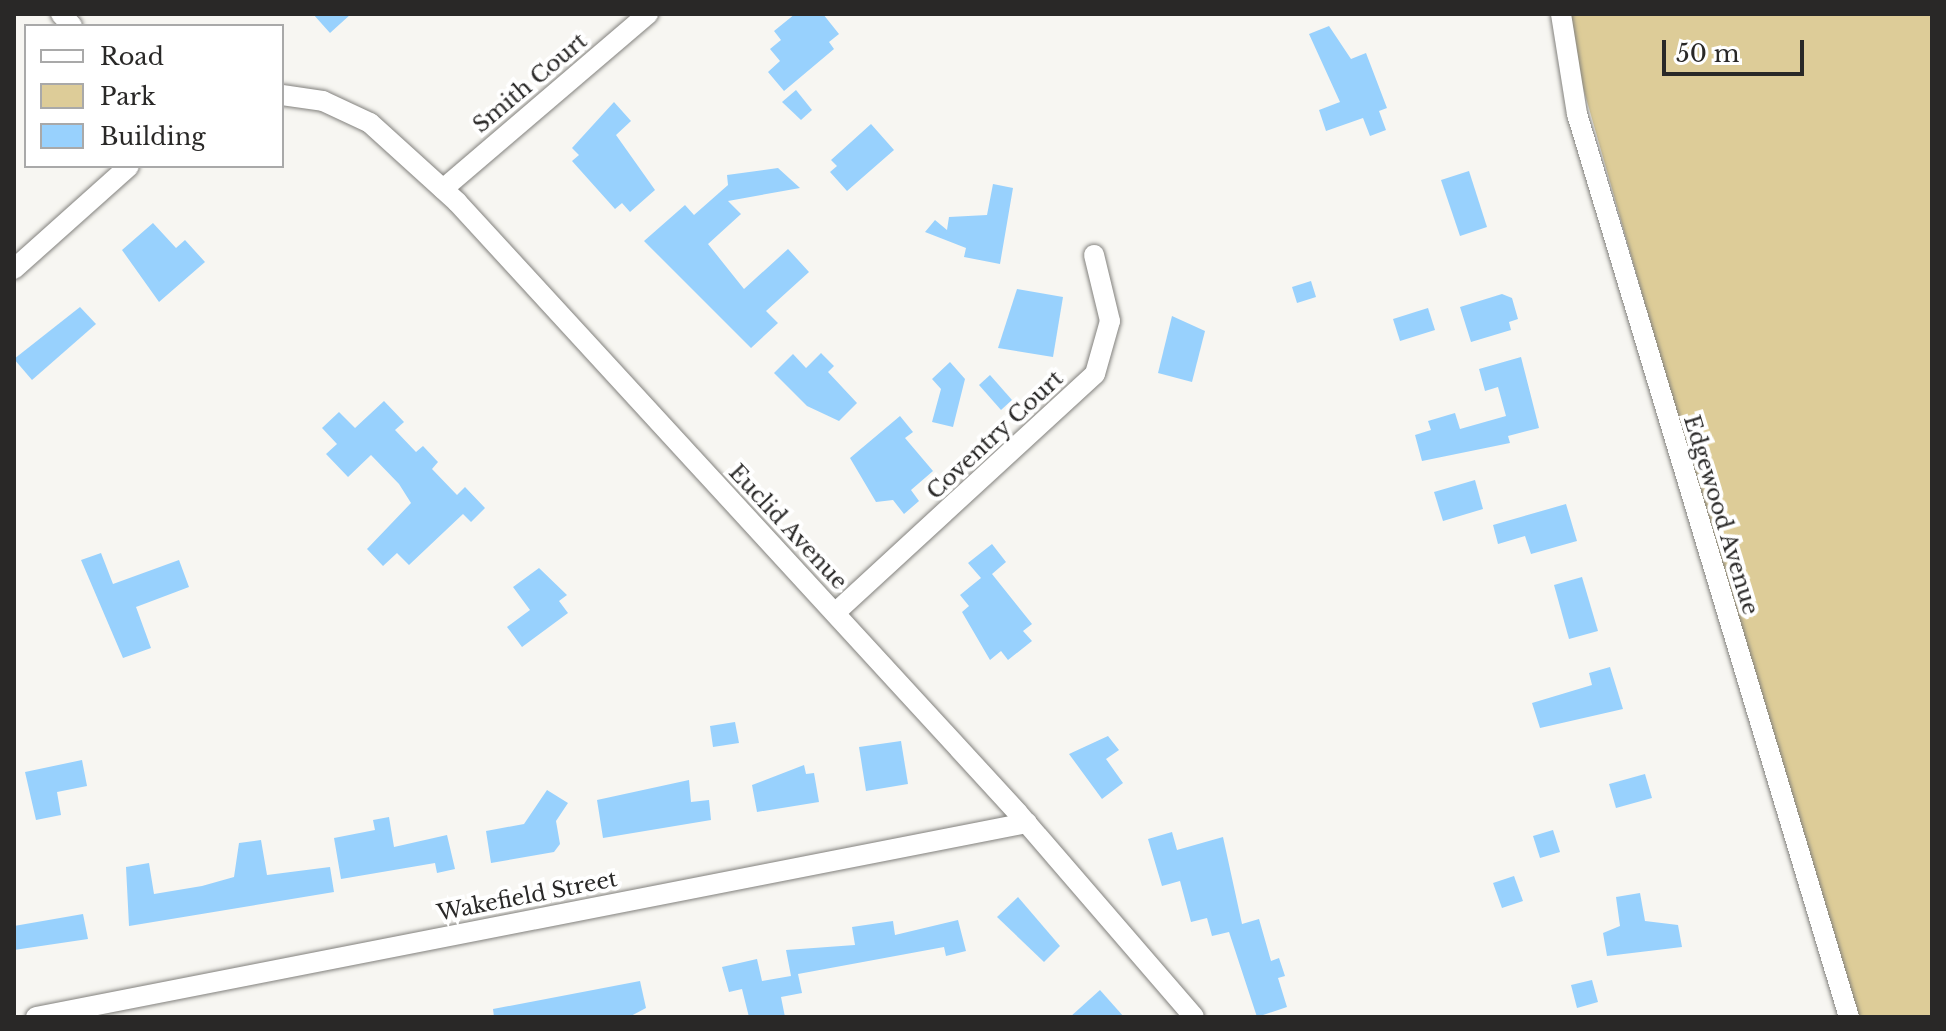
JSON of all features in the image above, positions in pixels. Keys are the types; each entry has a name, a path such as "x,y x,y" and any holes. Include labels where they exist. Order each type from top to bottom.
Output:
{"street":[{"name":"Smith Court","path":"443,189 648,14"},
{"name":"Edgewood Avenue","path":"1561,19 1577,114 1849,1017"},
{"name":"Euclid Avenue","path":"284,95 321,101 381,131 443,189 1027,823 1194,1017"},
{"path":"14,269 127,168"},
{"name":"Coventry Court","path":"835,613 1095,374 1110,321 1094,255"},
{"name":"Wakefield Street","path":"36,1017 1027,823"}],"green space":[{"path":"1562,14 1932,14 1932,1017 1849,1017"}],"building":[{"path":"313,14 351,14 330,33"},
{"path":"795,14 823,14 839,34 829,42 834,49 784,91 768,72 780,61 770,49 781,40 774,31"},
{"path":"1329,26 1351,59 1366,53 1387,108 1379,111 1386,130 1370,136 1363,118 1326,131 1319,110 1340,102 1309,34"},
{"path":"796,90 812,110 801,120 782,102"},
{"path":"614,102 631,121 616,135 655,190 630,212 622,203 615,209 572,161 579,155 572,148"},
{"path":"871,124 894,150 847,191 830,172 837,166 831,160"},
{"path":"778,168 800,188 728,201 741,214 708,244 744,289 788,249 809,272 766,311 778,323 751,348 644,241 685,205 694,215 728,185 727,175"},
{"path":"1469,171 1487,227 1460,236 1441,180"},
{"path":"993,184 1013,188 1000,264 964,257 966,248 925,232 935,220 947,230 949,217 987,215"},
{"path":"153,223 176,248 185,240 205,262 159,302 122,250"},
{"path":"1311,281 1316,297 1297,303 1292,287"},
{"path":"1017,289 1063,297 1053,357 998,348"},
{"path":"1502,294 1512,298 1518,319 1509,322 1511,330 1471,342 1460,307"},
{"path":"80,307 96,324 32,380 14,359"},
{"path":"1428,308 1435,330 1400,341 1393,319"},
{"path":"1172,316 1205,331 1192,382 1158,373"},
{"path":"821,353 834,366 828,372 857,403 839,421 807,406 774,373 793,354 806,368"},
{"path":"1521,357 1539,428 1508,436 1510,443 1422,461 1415,435 1431,430 1428,421 1455,413 1460,429 1506,416 1498,387 1485,391 1479,369"},
{"path":"950,362 965,379 953,427 932,422 941,389 932,379"},
{"path":"990,375 1012,400 1001,410 979,385"},
{"path":"384,401 404,422 395,430 416,452 423,446 438,462 432,469 457,495 465,487 485,508 471,522 463,514 409,565 397,553 383,566 367,549 411,503 399,484 371,455 348,477 326,454 337,444 322,428 339,412 355,428"},
{"path":"900,416 913,432 905,438 933,471 911,490 919,501 904,514 893,500 876,502 850,458"},
{"path":"1475,480 1483,509 1443,521 1434,492"},
{"path":"1566,504 1577,541 1531,554 1525,536 1498,544 1493,525"},
{"path":"992,544 1006,562 992,574 1032,624 1023,631 1032,641 1008,660 1001,651 990,660 962,612 969,606 960,595 981,578 968,563"},
{"path":"101,553 113,584 179,560 189,587 136,607 151,648 123,658 81,560"},
{"path":"539,568 567,595 559,601 568,613 522,647 507,627 530,610 513,587"},
{"path":"1582,577 1598,631 1569,639 1554,585"},
{"path":"1610,667 1623,709 1540,728 1532,703 1592,685 1589,673"},
{"path":"735,722 739,743 713,747 710,726"},
{"path":"1108,736 1119,750 1106,759 1123,783 1102,799 1069,754"},
{"path":"901,741 908,784 866,791 859,747"},
{"path":"82,760 87,786 57,792 61,815 36,820 25,772"},
{"path":"804,765 806,774 814,773 819,802 757,812 752,785"},
{"path":"1645,774 1652,798 1616,808 1609,784"},
{"path":"689,780 691,802 709,800 711,820 603,838 597,800"},
{"path":"547,790 568,803 556,821 560,844 554,852 491,863 486,831 524,824"},
{"path":"389,817 394,847 447,835 455,869 437,873 435,863 341,879 334,838 375,830 373,820"},
{"path":"1553,830 1560,852 1540,858 1533,836"},
{"path":"1172,832 1177,850 1223,837 1242,924 1259,919 1271,961 1279,958 1285,976 1278,978 1287,1007 1257,1017 1229,932 1212,936 1207,918 1191,922 1180,881 1162,886 1148,839"},
{"path":"261,840 267,875 330,867 334,892 129,926 126,867 149,863 154,894 202,886 234,877 239,843"},
{"path":"1514,876 1523,901 1502,908 1493,883"},
{"path":"1640,893 1645,921 1678,925 1682,947 1607,956 1603,933 1620,926 1616,897"},
{"path":"1018,897 1060,946 1044,962 997,917"},
{"path":"83,914 88,939 14,950 14,926"},
{"path":"958,920 966,951 946,956 944,947 798,974 802,993 781,997 785,1017 749,1017 742,989 729,992 722,967 757,959 762,981 791,976 786,950 855,945 852,927 893,921 895,935"},
{"path":"1592,980 1598,1002 1577,1008 1571,985"},
{"path":"640,981 646,1008 629,1017 494,1017 493,1009"},
{"path":"1100,990 1124,1017 1070,1017"}]}
